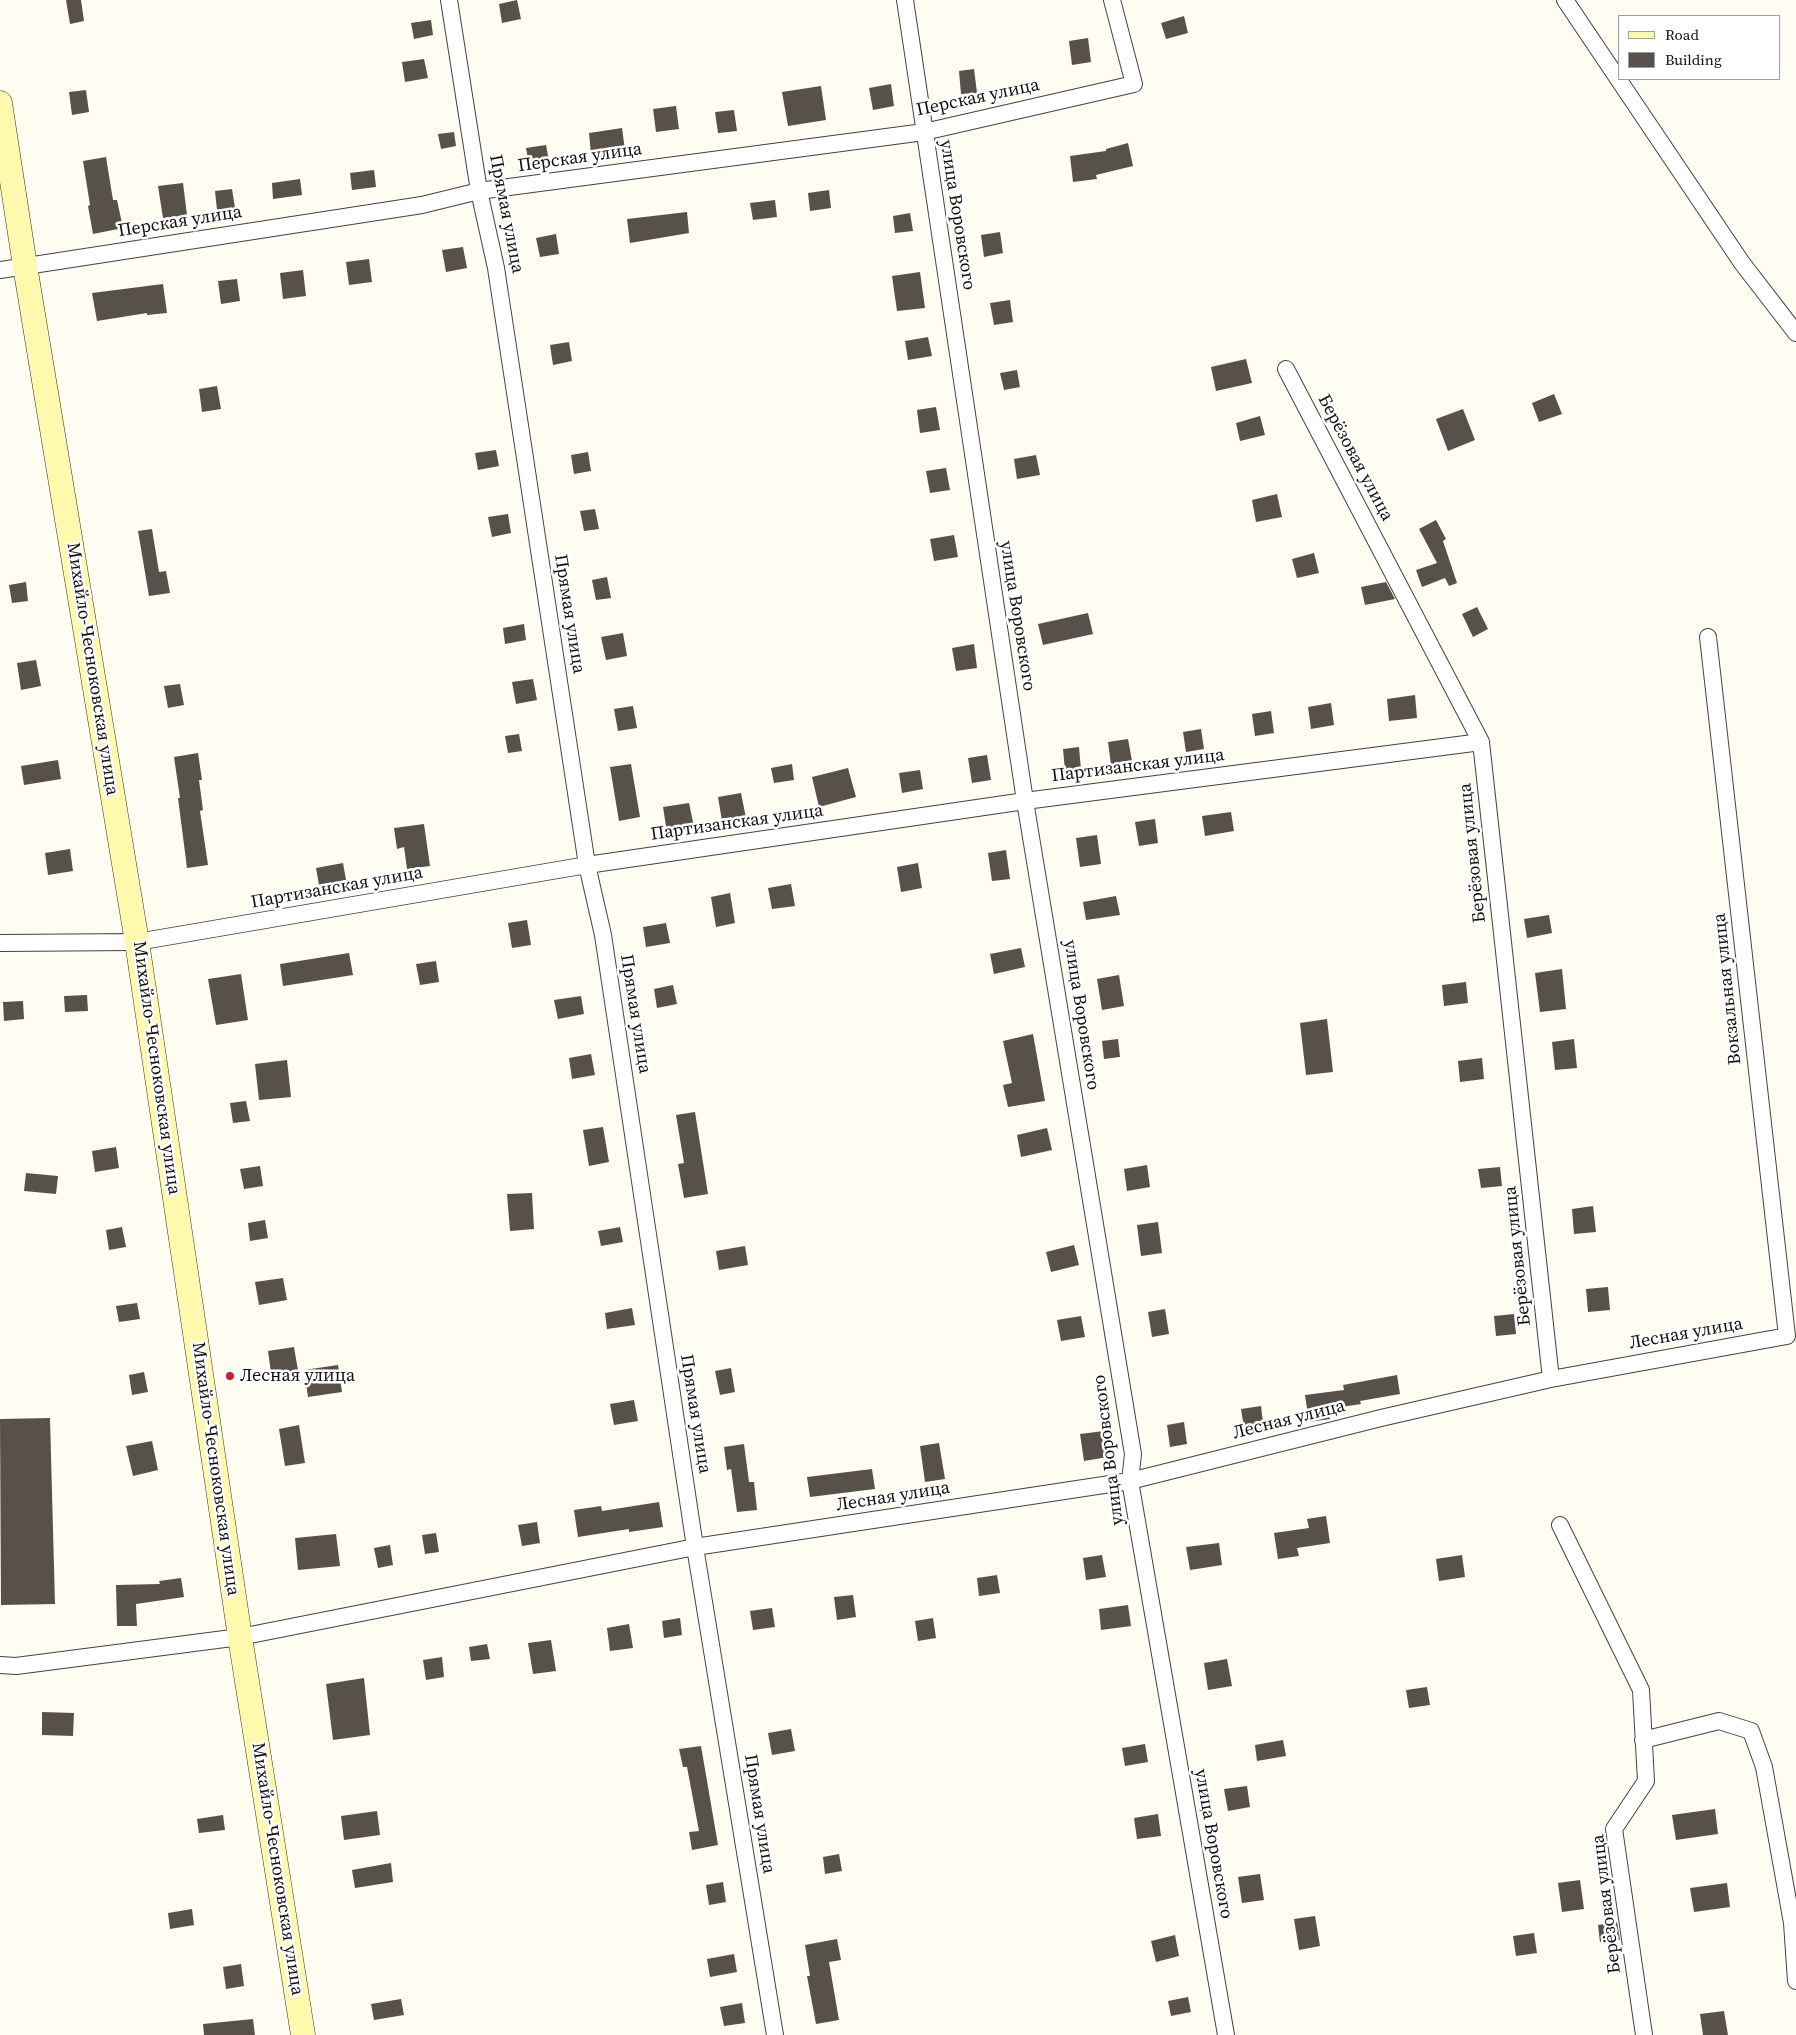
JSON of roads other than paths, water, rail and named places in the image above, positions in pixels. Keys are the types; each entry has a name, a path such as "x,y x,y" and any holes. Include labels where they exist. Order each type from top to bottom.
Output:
{"street":[{"name":"Прямая улица","path":"449,0 480,191 496,268 587,865 603,935 695,1547 775,2035"},
{"name":"улица Воровского","path":"906,0 924,132 1025,801 1133,1454 1130,1481 1226,2035"},
{"name":"Перская улица","path":"0,270 422,205 480,191 924,132 1134,84 1112,0"},
{"path":"1565,0 1618,79"},
{"path":"1619,80 1742,263 1796,333"},
{"name":"Михайло-Чесноковская улица","path":"0,103 25,266 137,942 240,1637 303,2035"},
{"name":"Берёзовая улица","path":"1286,369 1481,742 1551,1379"},
{"name":"Вокзальная улица","path":"1708,637 1787,1336"},
{"name":"Партизанская улица","path":"0,943 137,942 587,865 1025,801 1481,742"},
{"name":"Лесная улица","path":"0,1665 16,1666 240,1637 695,1547 1130,1481 1381,1418 1551,1379 1787,1336"},
{"name":"Берёзовая улица","path":"1560,1525 1641,1690 1646,1780 1614,1829 1644,2035"},
{"path":"1643,1740 1719,1722 1751,1731 1764,1767 1794,1923 1796,1981"}],"place":[{"name":"Лесная улица","path":"230,1376"}]}
